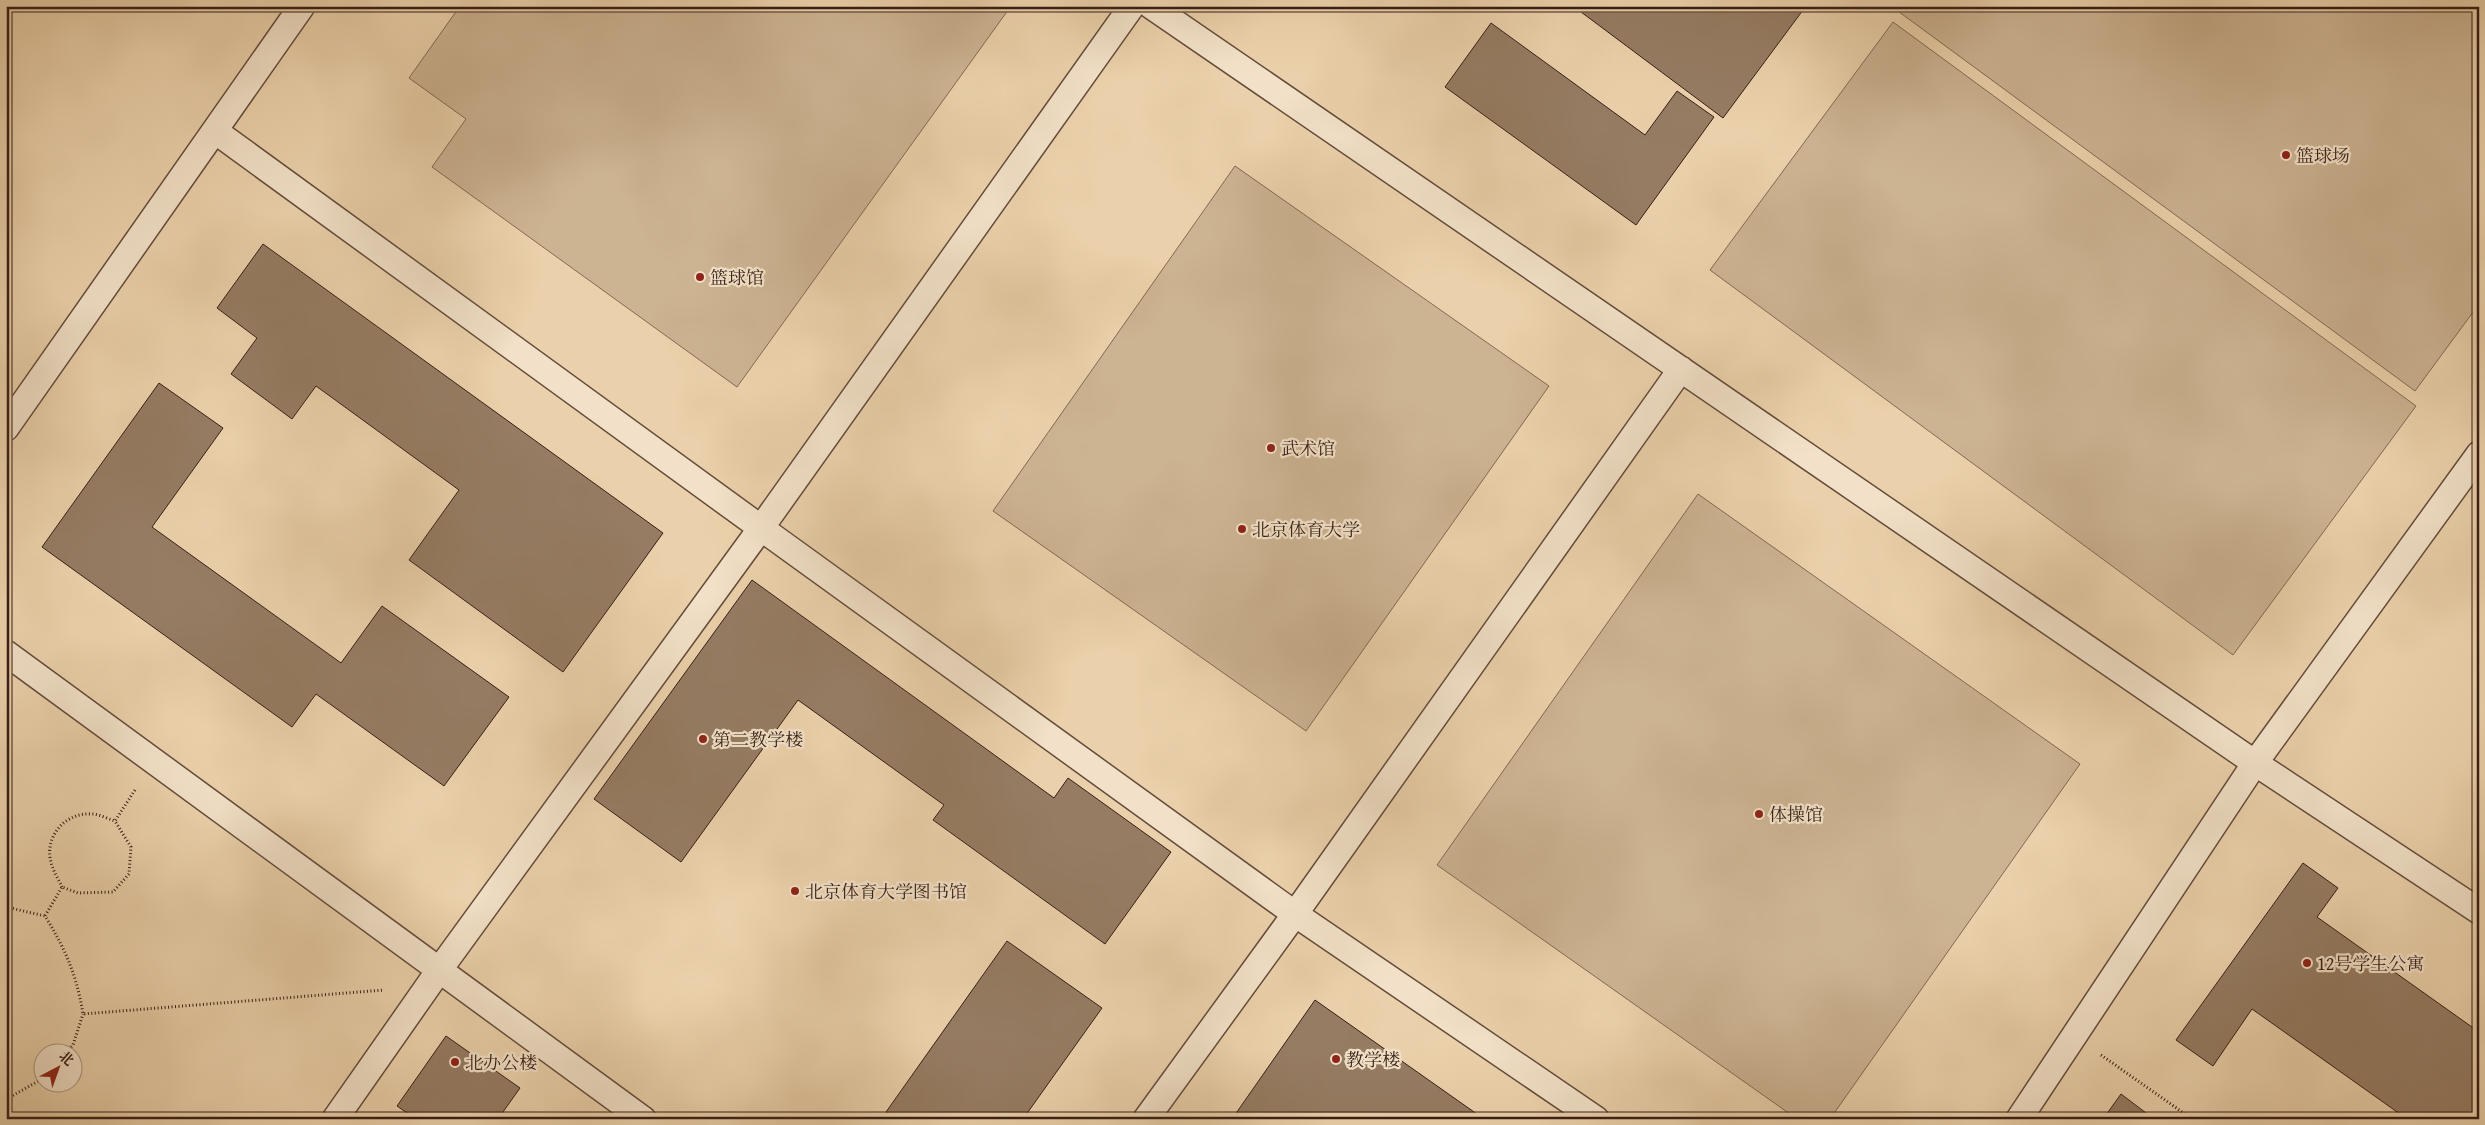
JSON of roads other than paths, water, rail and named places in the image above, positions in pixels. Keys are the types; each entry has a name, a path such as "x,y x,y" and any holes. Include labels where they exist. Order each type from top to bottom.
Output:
{"lane":[{"path":"6,428 302,6"},
{"path":"334,1119 434,978 761,528 1132,6"},
{"path":"1152,6 2255,764 2479,911"},
{"path":"215,131 1295,914 1596,1119"},
{"path":"1146,1119 1295,914 1681,369"},
{"path":"2019,1119 2255,764 2479,454"},
{"path":"6,653 154,760 434,978 643,1119"}],"place":[{"name":"篮球场","path":"2286,155"},
{"name":"篮球馆","path":"700,277"},
{"name":"武术馆","path":"1271,448"},
{"name":"北京体育大学","path":"1242,529"},
{"name":"第二教学楼","path":"703,739"},
{"name":"体操馆","path":"1759,814"},
{"name":"北京体育大学图书馆","path":"795,891"},
{"name":"12号学生公寓","path":"2307,963"},
{"name":"教学楼","path":"1336,1059"},
{"name":"北办公楼","path":"455,1062"}]}
